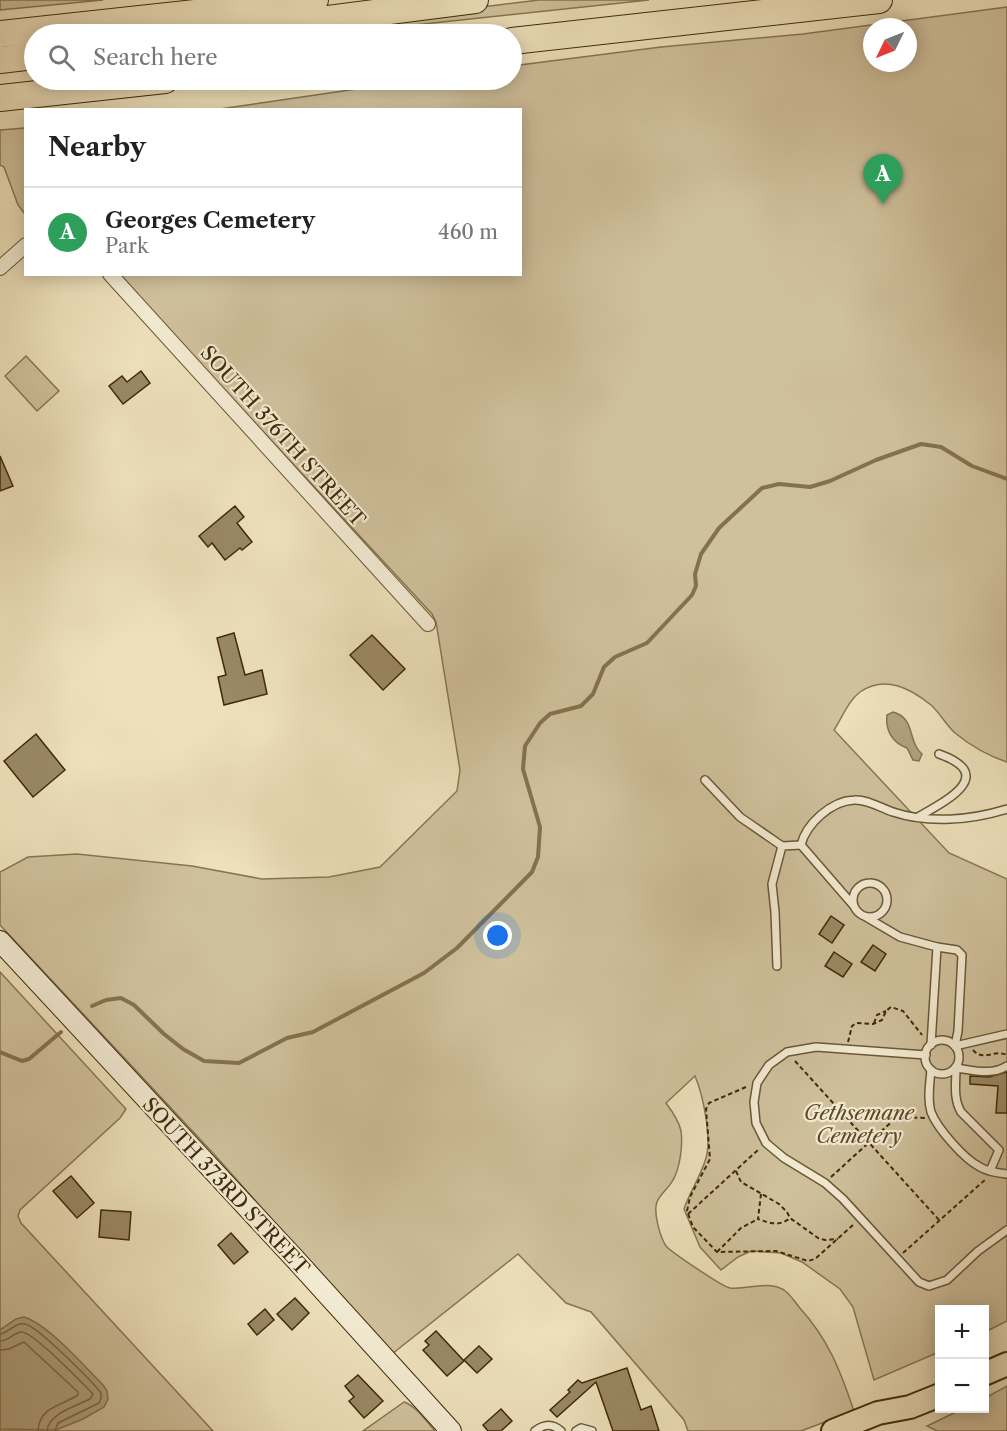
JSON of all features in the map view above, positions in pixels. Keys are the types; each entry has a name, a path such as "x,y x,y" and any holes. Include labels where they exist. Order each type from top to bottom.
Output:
{"highway":[{"path":"93,24 315,0"},
{"path":"289,24 475,0"},
{"path":"522,40 879,0"},
{"path":"0,34 24,31"},
{"path":"0,60 24,57"},
{"path":"0,75 24,73"},
{"path":"0,98 73,90"}],"main road":[{"path":"989,1372 1007,1364"},
{"path":"832,1431 878,1413 910,1407 935,1397"},
{"path":"872,1431 884,1426 910,1407"}],"street":[{"path":"0,268 24,247"},
{"name":"SOUTH 376TH STREET","path":"112,276 428,624"},
{"name":"SOUTH 373RD STREET","path":"0,941 451,1431"}],"lane":[{"path":"918,817 958,793 965,783 964,768 952,759 939,754"},
{"path":"705,780 740,817 782,846 801,845"},
{"path":"801,845 803,835 812,824 830,809 845,801 856,799 892,812 918,817 964,819 1007,809"},
{"path":"801,845 858,913 900,937 957,950 962,955 956,1046 959,1057 956,1068 955,1097 961,1112 999,1150"},
{"path":"777,966 772,885 782,846"},
{"path":"853,905 854,892 860,886 869,883 881,888 887,900 885,908 875,917 866,917"},
{"path":"937,947 932,1030 926,1055 927,1065 931,1070 940,1074 946,1074 956,1068 991,1072 1007,1066"},
{"path":"930,1045 945,1041 956,1046 1007,1034"},
{"path":"926,1055 816,1047 787,1052 769,1065 757,1083 754,1102 756,1123 766,1143 783,1158 825,1183 919,1282 929,1286 947,1280 990,1241 1007,1230"},
{"path":"931,1070 929,1103 934,1118 960,1151 980,1168 1007,1174"},
{"path":"999,1150 1007,1148"},
{"path":"990,1171 999,1150"},
{"path":"536,1431 543,1425 550,1425 561,1431"},
{"path":"576,1431 581,1428 592,1431"}],"path":[{"path":"873,1024 877,1015 891,1007 903,1011 922,1035 932,1030"},
{"path":"846,1050 852,1026 856,1023 873,1024 882,1020 886,1011"},
{"path":"969,1042 974,1053 979,1055 987,1056 996,1052 1007,1055"},
{"path":"787,1052 939,1220"},
{"path":"757,1083 710,1103 706,1109 710,1159 690,1197 687,1211 693,1227 717,1252 776,1251 808,1261 815,1259 860,1219"},
{"path":"825,1183 897,1117 934,1118"},
{"path":"688,1215 766,1143"},
{"path":"736,1171 741,1182 787,1212 790,1218 818,1238 838,1239"},
{"path":"896,1259 988,1176 990,1171"},
{"path":"758,1218 761,1194"},
{"path":"717,1252 741,1228 758,1218 775,1224 783,1224 790,1218"}],"green space":[{"path":"0,0 103,0 0,10"},
{"path":"539,0 649,0 424,24 346,24"},
{"name":"Gethsemane Cemetery","path":"1007,7 1007,762 986,754 955,733 931,705 915,693 888,684 879,684 860,692 834,730 949,853 1007,879 1007,1321 989,1330 989,1305 935,1305 935,1354 874,1380 853,1307 840,1289 802,1262 781,1253 751,1251 738,1257 721,1270 700,1247 684,1209 704,1165 708,1150 706,1117 695,1076 666,1103 679,1124 682,1143 675,1175 658,1199 656,1212 658,1224 666,1246 708,1276 730,1288 771,1286 784,1290 818,1331 838,1369 854,1411 801,1431 688,1431 684,1420 591,1312 566,1303 518,1254 392,1354 213,1153 0,925 0,872 28,857 77,854 192,866 262,879 329,877 380,867 457,791 460,770 436,622 432,614 119,276 522,276 522,108 227,108 350,90 522,90 522,65 661,47 863,26 863,72 917,72 917,19"},
{"path":"24,128 24,213 18,205 4,167 0,165 0,130"},
{"path":"26,356 59,391 37,411 5,376"},
{"path":"0,972 126,1109 120,1118 20,1210 18,1216 21,1223 213,1431 0,1431"},
{"path":"1007,1386 1007,1431 937,1431 927,1426 954,1413 989,1413 989,1396"},
{"path":"404,1402 417,1410 435,1431 363,1431"}],"water":[{"path":"893,712 905,719 908,724 914,743 922,754 919,761 913,760 907,748 891,736 887,726 887,715"},
{"path":"24,1317 34,1321 55,1337 103,1385 108,1399 104,1407 56,1430 0,1429 0,1330 16,1319"}],"building":[{"path":"141,371 150,383 123,404 109,386 122,376 127,382"},
{"path":"0,456 13,486 0,491"},
{"path":"235,506 244,517 237,523 252,542 225,560 212,543 208,547 199,536"},
{"path":"234,633 245,675 262,670 267,694 224,705 218,677 226,675 217,638"},
{"path":"372,635 405,669 383,690 350,655"},
{"path":"36,734 65,770 33,797 4,761"},
{"path":"831,916 844,925 832,943 819,934"},
{"path":"873,945 886,954 875,971 861,962"},
{"path":"834,952 852,964 843,977 825,966"},
{"path":"1007,1072 1007,1113 996,1113 998,1086 970,1084 970,1076 989,1077"},
{"path":"71,1176 94,1203 77,1218 53,1191"},
{"path":"101,1210 131,1212 129,1240 99,1237"},
{"path":"231,1233 248,1252 234,1264 218,1245"},
{"path":"295,1298 309,1313 292,1330 277,1314"},
{"path":"265,1309 274,1320 257,1335 248,1324"},
{"path":"436,1331 464,1361 447,1376 423,1350 429,1345 425,1341"},
{"path":"479,1346 492,1359 477,1373 464,1360"},
{"path":"627,1368 641,1410 651,1406 659,1431 613,1431 596,1382 557,1417 550,1410 570,1392 568,1390 578,1380 582,1383"},
{"path":"358,1375 383,1401 364,1418 349,1401 354,1397 345,1386"},
{"path":"501,1409 512,1421 501,1431 488,1431 483,1425"}],"waterway":[{"path":"92,1006 106,1000 121,998 134,1005 183,1049 204,1061 239,1063 287,1038 313,1032 424,973 457,948 532,872 538,857 540,827 523,769 525,746 540,723 550,714 581,706 593,694 604,667 615,657 647,643 692,595 696,586 695,574 701,554 719,528 762,488 779,484 810,487 921,444 941,447 972,466 1007,479"},
{"path":"0,1052 22,1061 29,1059 61,1032"}],"place":[{"name":"Georges Cemetery","path":"883,204"}]}
